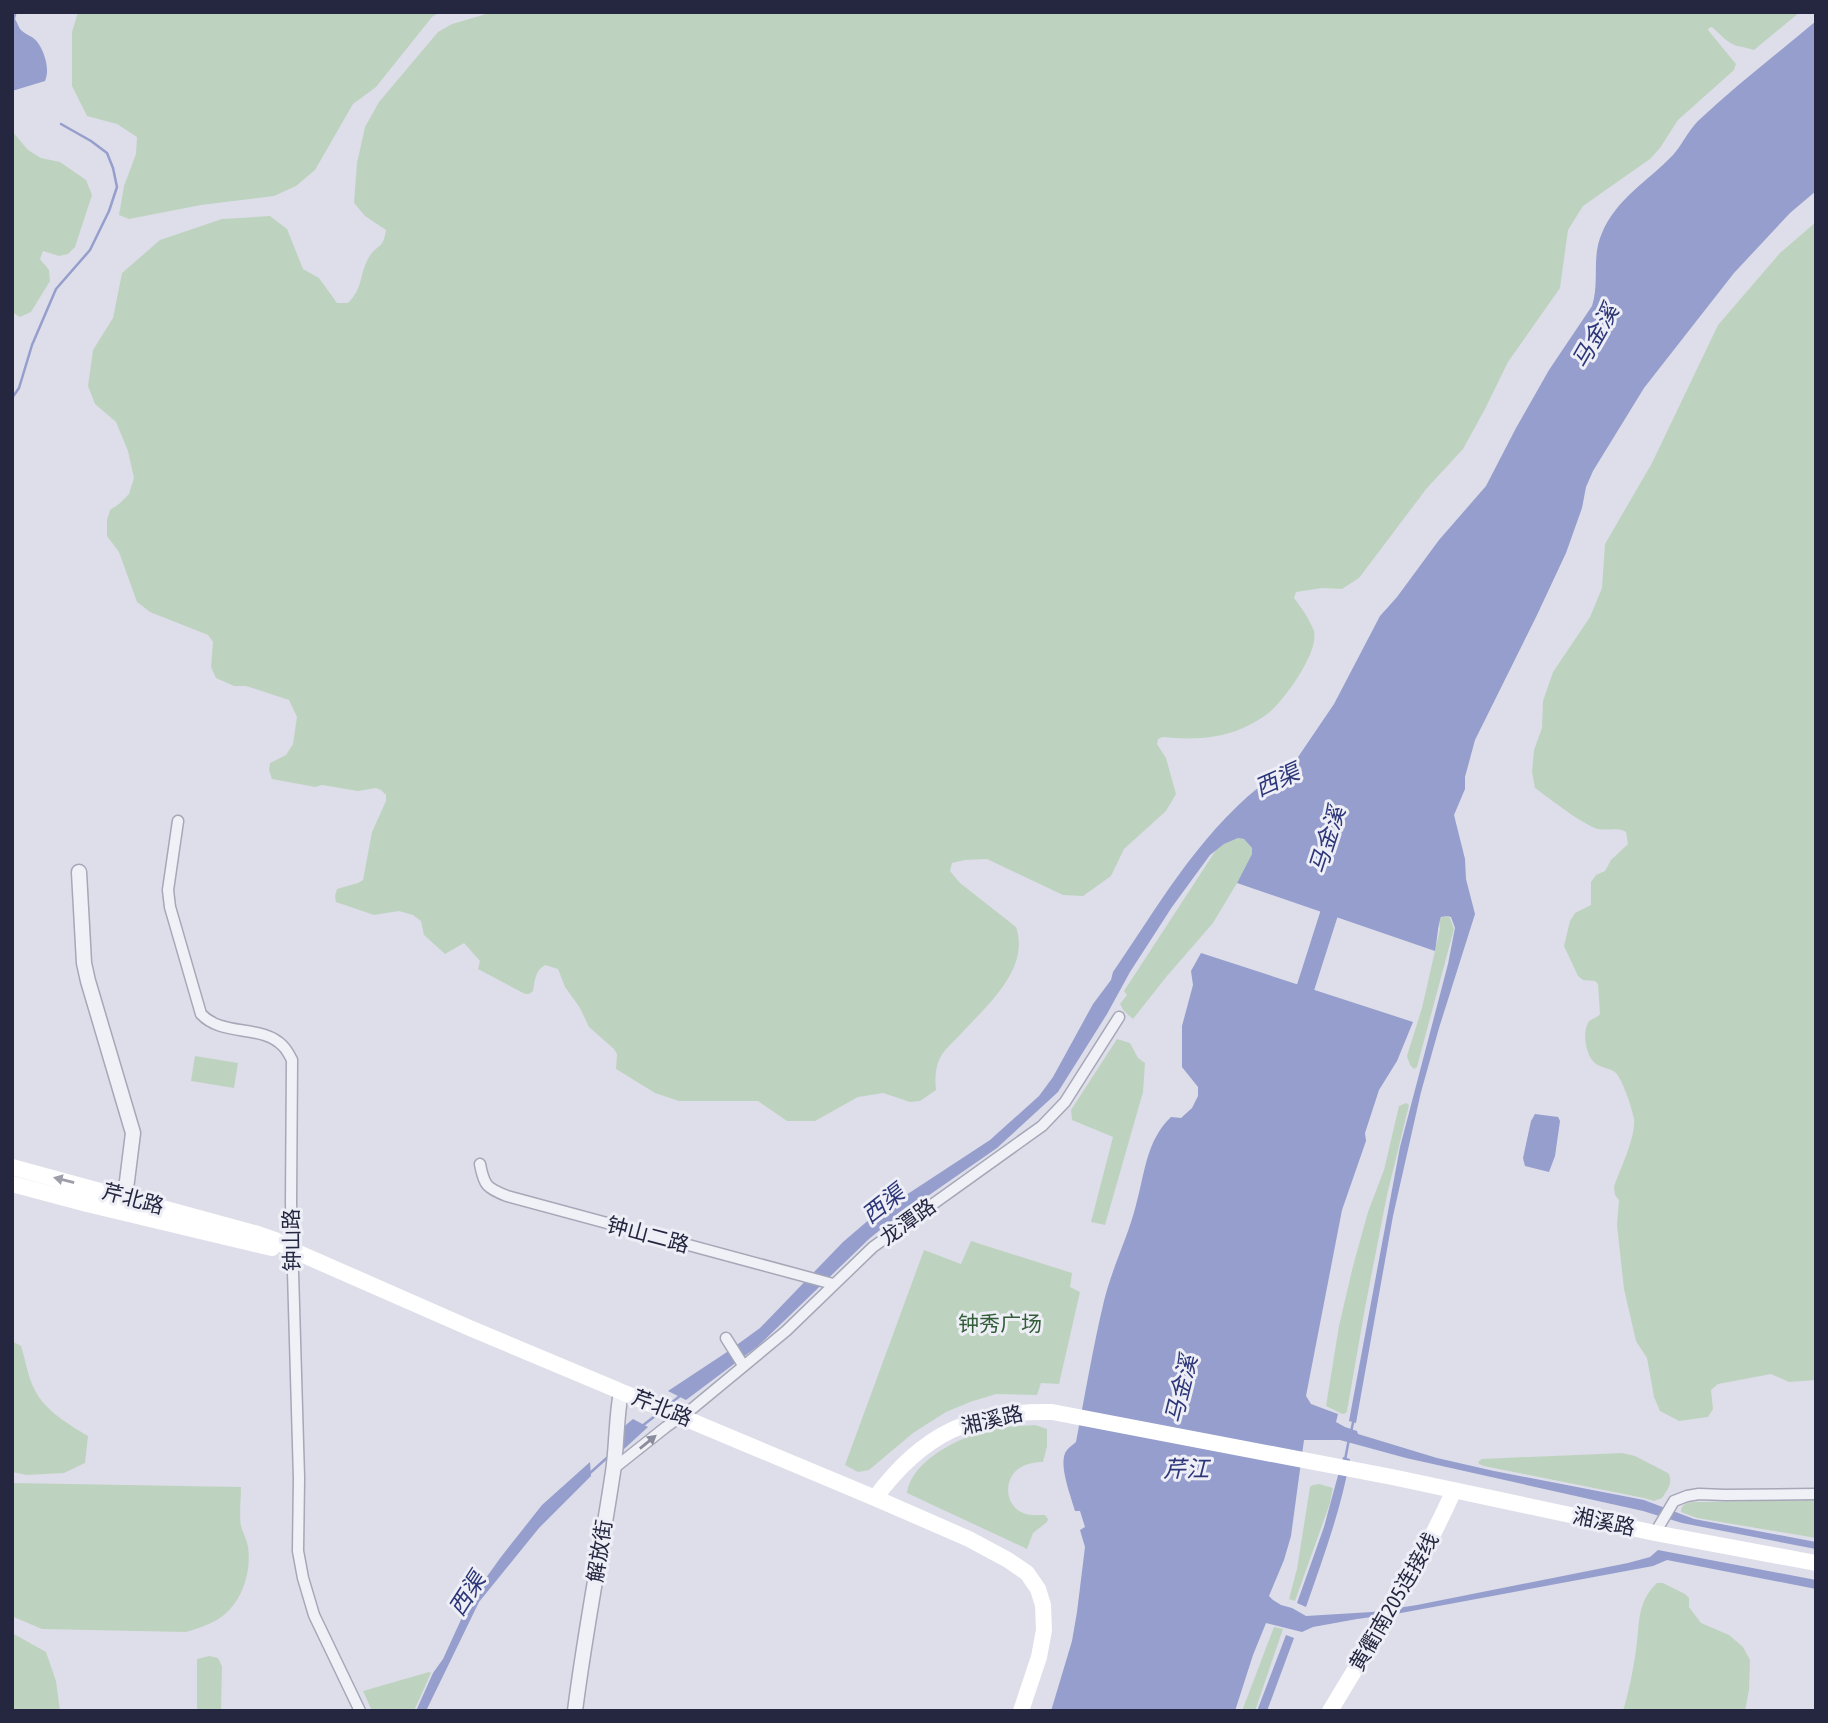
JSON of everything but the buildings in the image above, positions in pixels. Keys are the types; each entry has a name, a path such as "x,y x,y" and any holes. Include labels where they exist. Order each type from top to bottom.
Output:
{"main road":[{"name":"芹北路","path":"12,1167 275,1240 292,1250 621,1392 875,1498 1009,1560 1027,1573 1038,1589 1044,1605 1044,1630 1039,1657 1021,1711"},
{"name":"芹北路","path":"12,1184 271,1248 292,1250"},
{"name":"湘溪路","path":"875,1498 905,1462 943,1433 969,1422 1001,1415 1027,1411 1052,1412 1392,1477 1656,1533 1816,1563"},
{"name":"黄衢南205连接线","path":"1330,1711 1435,1532 1454,1490"}],"street":[{"name":"钟山路","path":"178,821 168,890 170,907 201,1014 222,1027 265,1035 283,1046 292,1060 292,1250 299,1478 298,1551 314,1615 360,1711"},
{"path":"79,872 84,963 133,1133 125,1197"},
{"name":"龙潭路","path":"613,1469 786,1331 873,1247 1042,1126 1065,1102 1119,1017"},
{"name":"钟山二路","path":"480,1164 483,1182 492,1190 507,1196 833,1284"},
{"path":"87,1204 90,1187"},
{"path":"726,1338 743,1365"},
{"name":"解放街","path":"575,1711 613,1469 621,1392"},
{"path":"1656,1533 1674,1501 1699,1493 1725,1496 1816,1494"}],"green space":[{"path":"78,12 440,12 432,17 376,87 353,104 315,170 296,186 274,196 201,205 129,219 119,215 124,186 136,154 137,137 117,124 87,116 72,86 72,32"},
{"path":"493,12 1800,12 1754,50 1733,45 1712,27 1709,28 1736,64 1734,70 1678,120 1650,159 1583,206 1568,230 1560,288 1508,362 1463,449 1427,488 1359,578 1342,589 1322,588 1296,592 1294,598 1314,631 1312,650 1293,685 1271,711 1234,732 1204,738 1158,739 1157,744 1166,758 1176,794 1166,811 1124,849 1111,876 1083,896 1063,895 987,859 952,863 950,871 960,883 1016,927 1019,943 1017,958 1002,987 940,1058 936,1090 920,1101 910,1102 883,1093 858,1097 815,1121 787,1121 758,1101 679,1101 655,1093 616,1069 617,1054 589,1027 565,987 558,969 545,965 542,967 536,976 533,991 525,994 478,969 480,961 464,943 445,954 424,935 421,921 413,915 399,911 374,915 336,902 337,889 363,880 372,832 386,801 386,795 376,788 358,791 272,779 270,763 286,755 293,744 297,717 289,700 246,686 234,686 216,678 211,667 213,642 208,635 150,612 137,602 119,552 107,536 110,510 129,494 134,478 128,451 116,422 95,404 88,386 93,350 113,318 122,273 160,240 222,219 270,216 287,229 303,269 319,278 337,303 348,303 357,291 369,257 381,244 386,230 365,216 354,203 357,163 365,127 379,102 438,32 452,24"},
{"path":"12,131 28,150 41,158 60,162 86,180 92,195 75,247 68,254 59,256 43,251 40,259 49,270 50,281 31,312 20,317 12,312"},
{"path":"1816,222 1816,1380 1789,1382 1771,1374 1718,1384 1711,1390 1713,1409 1708,1417 1679,1421 1660,1411 1654,1397 1647,1358 1636,1341 1624,1289 1617,1225 1619,1200 1614,1187 1633,1135 1633,1114 1619,1077 1611,1070 1596,1064 1587,1051 1586,1028 1589,1021 1600,1014 1598,984 1578,976 1564,946 1570,921 1575,913 1591,905 1591,882 1596,875 1605,871 1611,860 1628,844 1626,832 1598,829 1575,817 1535,788 1532,772 1534,750 1542,728 1543,701 1553,672 1590,617 1602,588 1605,544 1652,463 1718,325 1780,253"},
{"path":"1238,838 1244,839 1252,848 1252,854 1237,883 1213,923 1133,1019 1120,1004 1127,995 1124,991 1216,850"},
{"path":"1447,916 1454,929 1417,1067 1414,1069 1407,1056 1422,1008 1440,929 1439,921"},
{"path":"1117,1039 1130,1043 1138,1058 1145,1063 1143,1092 1105,1225 1091,1222 1113,1137 1072,1120 1071,1110"},
{"path":"195,1056 238,1063 234,1088 191,1081"},
{"path":"1406,1103 1409,1105 1387,1195 1347,1411 1342,1414 1326,1406 1339,1326 1368,1212 1384,1170 1399,1106"},
{"name":"钟秀广场","path":"971,1241 1072,1273 1070,1287 1080,1292 1059,1384 1041,1383 1037,1395 996,1394 946,1412 913,1433 869,1470 858,1472 845,1465 924,1250 961,1264"},
{"path":"12,1341 21,1346 30,1379 42,1401 55,1414 88,1436 85,1463 64,1473 26,1475 12,1472"},
{"path":"1035,1425 1047,1429 1043,1462 1020,1468 1013,1475 1008,1487 1010,1499 1017,1510 1028,1515 1045,1515 1048,1519 1033,1533 1027,1549 907,1493 919,1468 944,1448 989,1430"},
{"path":"1622,1453 1635,1456 1668,1473 1670,1483 1662,1498 1654,1501 1484,1466 1478,1462 1482,1459"},
{"path":"12,1483 241,1487 240,1521 249,1557 243,1588 225,1614 202,1627 186,1632 42,1629 12,1616"},
{"path":"1319,1484 1333,1488 1330,1503 1295,1601 1289,1599 1297,1569 1310,1487"},
{"path":"1816,1500 1816,1538 1697,1518 1681,1512 1685,1504 1693,1502"},
{"path":"1657,1583 1663,1583 1685,1594 1689,1598 1689,1607 1701,1623 1729,1635 1743,1647 1750,1660 1745,1711 1623,1711 1642,1606"},
{"path":"1274,1627 1283,1629 1255,1711 1242,1711"},
{"path":"12,1633 46,1652 56,1681 60,1711 12,1711"},
{"path":"209,1656 218,1658 222,1666 221,1711 197,1711 197,1659"},
{"path":"431,1673 414,1711 372,1711 363,1691"}],"water":[{"path":"12,12 17,12 15,19 20,29 41,47 47,72 45,81 12,91"},
{"path":"1816,21 1816,191 1790,213 1734,273 1644,388 1593,471 1566,553 1475,740 1465,777 1465,789 1454,815 1475,914 1421,1092 1393,1216 1356,1423 1349,1421 1400,1147 1455,928 1451,917 1441,917 1435,951 1237,883 1252,854 1252,848 1244,839 1238,838 1224,844 1210,855 1172,907 1058,1092 997,1148 869,1239 758,1346 686,1400 668,1391 760,1328 843,1242 871,1218 990,1140 1039,1096 1053,1077 1093,1004 1111,980 1113,972 1179,874 1216,828 1237,807 1259,787 1294,763 1334,704 1380,616 1439,540 1486,486 1549,370 1592,306 1599,242 1615,210 1673,155 1698,121"},
{"name":"芹江","path":"1201,953 1413,1022 1397,1061 1379,1090 1365,1133 1366,1141 1342,1210 1306,1396 1311,1404 1338,1414 1336,1422 1357,1431 1358,1434 1437,1458 1644,1500 1694,1519 1816,1542 1816,1549 1682,1523 1643,1511 1406,1458 1340,1440 1304,1440 1291,1536 1269,1596 1281,1605 1306,1616 1372,1612 1628,1563 1650,1557 1658,1550 1816,1580 1816,1589 1667,1560 1653,1566 1313,1627 1302,1632 1266,1623 1235,1711 1051,1711 1072,1641 1085,1547 1080,1530 1085,1527 1080,1511 1075,1511 1068,1488 1064,1455 1076,1442 1104,1301 1133,1217 1151,1147 1171,1117 1181,1118 1192,1108 1198,1096 1198,1087 1182,1067 1182,1026 1193,985 1191,971"},
{"path":"1535,1114 1558,1117 1560,1121 1555,1156 1549,1172 1525,1166 1523,1158"},
{"path":"633,1419 648,1427 623,1450 621,1429"},
{"path":"1343,1457 1350,1459 1342,1497 1306,1607 1297,1603 1324,1527"},
{"path":"590,1462 591,1476 539,1528 479,1602 426,1711 416,1711 470,1600 542,1505"},
{"path":"1286,1635 1294,1638 1267,1711 1257,1711"}],"waterway":[{"path":"12,398 19,388 32,345 56,289 90,250 109,211 117,187 107,153 61,124"},
{"name":"马金溪","path":"1299,1008 1336,892"},
{"name":"西渠","path":"670,1404 681,1395"},
{"name":"西渠","path":"642,1426 659,1413"},
{"path":"1351,1432 1354,1418"},
{"path":"1345,1460 1349,1439"},
{"name":"西渠","path":"590,1473 609,1456"}]}
